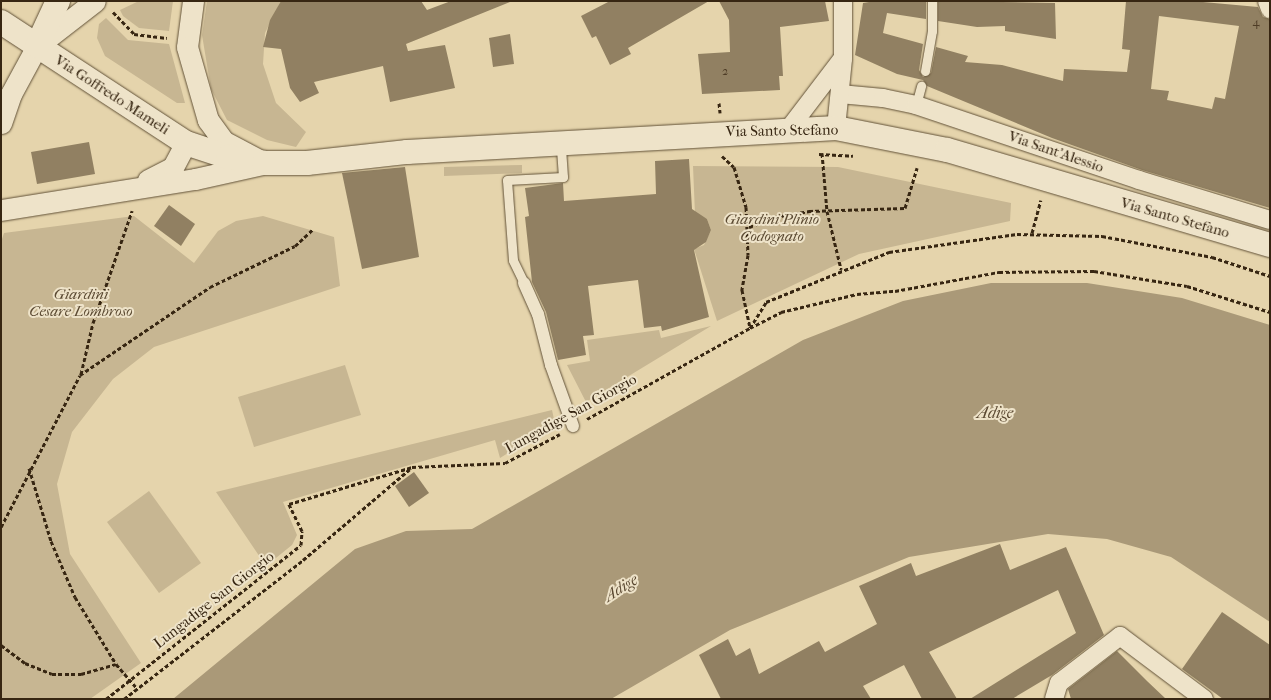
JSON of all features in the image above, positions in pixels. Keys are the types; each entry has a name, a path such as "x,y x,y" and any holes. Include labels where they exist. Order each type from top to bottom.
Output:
{"main road":[{"name":"Via Goffredo Mameli","path":"38,46 58,1"},
{"name":"Via Goffredo Mameli","path":"1,22 186,143 228,157 264,163 339,160"},
{"name":"Via Santo Stefano","path":"339,160 407,152 561,142 836,128 947,150 1270,245"}],"street":[{"path":"193,1 187,47 208,120 223,141 264,163"},
{"path":"836,128 842,59 843,1"},
{"path":"1267,1 1270,8"},
{"path":"2,115 11,94 38,46 102,4"},
{"path":"788,130 842,59"},
{"name":"Via Sant'Alessio","path":"840,94 883,98 916,105 1165,189 1270,220"},
{"name":"Via Goffredo Mameli","path":"131,190 173,168 186,143"},
{"name":"Via Goffredo Mameli","path":"1,210 131,190 264,163"},
{"path":"524,283 538,314 551,364 573,426"},
{"path":"1054,699 1059,683 1120,636 1204,699"}],"lane":[{"path":"925,72 932,31 932,1"},
{"path":"916,105 921,86"},
{"path":"524,283 513,260 507,180 563,177 561,142"}],"path":[{"path":"102,4 134,34 173,39"},
{"path":"719,103 722,158"},
{"path":"813,154 857,157"},
{"path":"822,154 827,212 841,269"},
{"path":"722,158 731,157"},
{"path":"722,158 734,167 749,226 748,255 742,290 750,328 781,312 857,294 895,291 999,272 1094,271 1187,286 1270,312"},
{"path":"908,166 924,170"},
{"path":"749,226 775,217 905,208 917,168"},
{"path":"1,527 29,468 80,375 131,190"},
{"path":"1032,195 1042,198 1040,213 1032,233"},
{"path":"80,375 210,287 295,246 313,229"},
{"name":"Lungadige San Giorgio","path":"106,699 301,545 302,531 289,504 412,467 505,463 750,328 766,302 841,269 889,252 1032,233 1102,236 1212,257 1270,276"},
{"path":"124,699 303,560 412,467"},
{"path":"29,468 51,541 76,597 116,664 137,688"},
{"path":"1,645 25,663 52,674 81,674 116,664"}],"green space":[{"path":"139,1 173,1 169,31 139,28 123,16 120,10"},
{"path":"207,1 281,1 265,33 263,64 276,103 306,132 296,147 267,140 227,120 211,89 202,35"},
{"path":"106,18 128,40 169,44 185,103 177,103 105,56 97,38 99,24"},
{"path":"522,165 522,173 444,176 444,167"},
{"name":"Giardini Plinio Codognato","path":"693,166 838,167 1011,203 1010,221 859,254 717,321 694,249 704,245 711,230 707,219 695,214"},
{"name":"Giardini Cesare Lombroso","path":"134,216 194,263 218,231 236,221 263,216 334,237 340,286 154,347 113,379 72,432 57,484 70,554 141,663 90,699 1,699 1,242 4,233"},
{"path":"711,326 586,402 567,365 590,361 587,340 659,330 661,338"},
{"path":"345,365 361,415 254,447 238,397"},
{"path":"552,410 555,424 500,458 495,440 283,502 297,535 292,545 266,566 216,492"},
{"path":"149,491 201,563 159,593 107,522"}],"water":[{"name":"Adige","path":"991,283 1087,283 1182,298 1270,325 1270,622 1171,557 1107,539 1048,534 909,557 730,630 611,699 173,699 355,549 406,531 472,529 803,340 903,301"}],"building":[{"path":"281,1 421,1 427,10 451,1 510,2 406,44 408,51 445,45 455,88 390,102 383,66 314,82 319,93 300,102 290,88 281,49 263,47 270,20"},
{"path":"610,1 709,1 628,48 631,54 610,65 596,36 592,38 581,16"},
{"path":"719,1 825,1 829,21 780,27 783,76 779,76 780,90 702,94 698,54 730,52 729,20"},
{"path":"875,1 926,1 926,19 887,13 883,33 923,44 919,70 923,77 931,73 936,47 968,56 965,62 1002,65 1063,81 1064,69 1127,72 1130,50 1122,49 1126,1 1192,1 1258,7 1263,17 1270,19 1270,208 1142,170 1052,138 927,86 923,80 897,74 855,55 863,3","holes":["1159,16 1239,26 1225,99 1215,97 1212,109 1167,100 1169,91 1151,89"]},
{"path":"938,1 1055,3 1056,39 1005,31 1005,26 977,27 938,21"},
{"path":"510,34 514,64 493,67 489,38"},
{"path":"89,142 95,174 37,184 31,152"},
{"path":"689,159 692,209 707,219 711,230 706,242 694,250 709,317 662,331 661,326 644,328 638,280 588,286 594,335 583,336 586,355 558,360 546,312 532,282 525,217 529,216 525,188 563,183 564,201 656,194 655,161"},
{"path":"405,167 419,257 362,269 342,173"},
{"path":"169,205 195,224 181,246 154,226"},
{"path":"414,472 429,493 409,507 395,486"},
{"path":"1000,544 1010,570 1066,547 1104,635 1052,675 1012,699 970,699 1076,633 1058,590 929,652 957,699 922,699 904,665 863,686 871,699 721,699 699,655 728,639 736,656 750,648 759,674 819,641 825,652 877,624 859,586 911,563 916,576"},
{"path":"1222,612 1270,645 1270,699 1223,699 1182,669"},
{"path":"1117,651 1166,699 1071,699 1068,689"}]}
